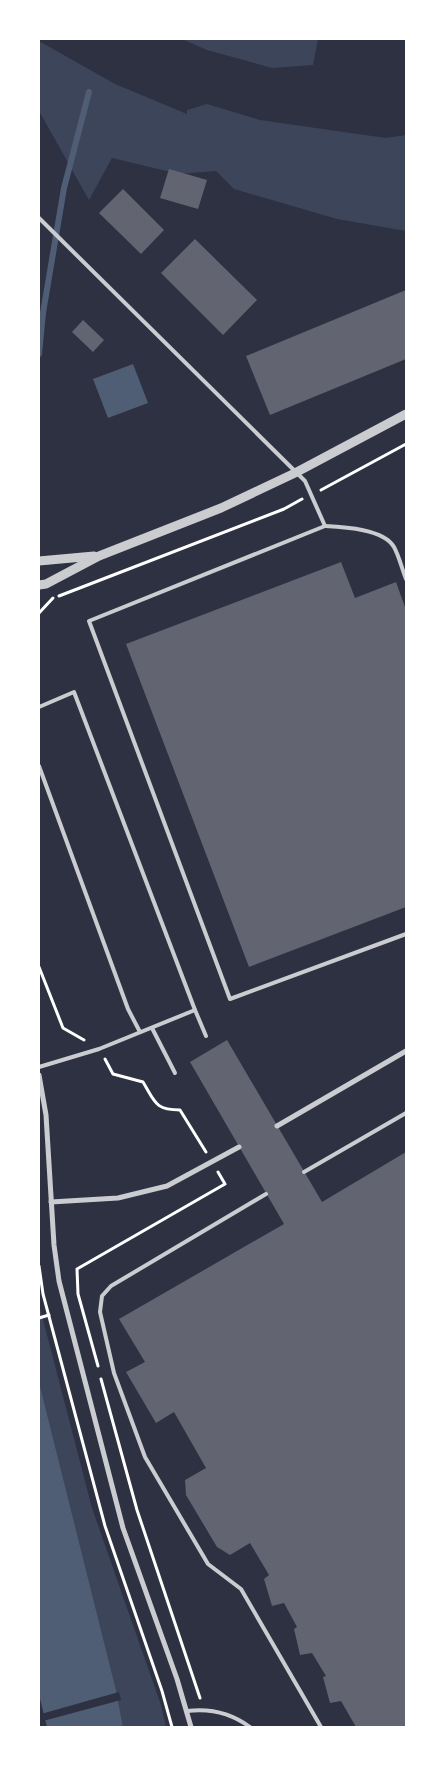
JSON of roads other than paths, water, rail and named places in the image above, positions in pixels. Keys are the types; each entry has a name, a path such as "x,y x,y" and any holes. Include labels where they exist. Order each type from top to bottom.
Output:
{"street":[{"path":"39,586 100,556 229,504 295,473 406,414"},
{"path":"39,561 100,556"},
{"path":"277,1126 406,1051"},
{"path":"39,1075 46,1114 54,1245 59,1281 123,1528 178,1679 191,1727"},
{"path":"51,1202 118,1198 167,1186 239,1148"}],"lane":[{"path":"39,218 305,481 325,526"},
{"path":"406,580 393,545 380,535 350,528 325,526 89,621 230,999 406,934"},
{"path":"39,707 74,692 206,1036"},
{"path":"39,766 128,1009 140,1032"},
{"path":"39,1067 99,1049 195,1010"},
{"path":"152,1028 175,1073"},
{"path":"304,1172 406,1113"},
{"path":"266,1194 111,1286 102,1296 100,1312 114,1373 146,1457 208,1564 241,1589 321,1727"},
{"path":"187,1711 204,1709 223,1713 250,1727"}],"waterway":[{"path":"39,354 43,313 64,188 89,92"}]}
